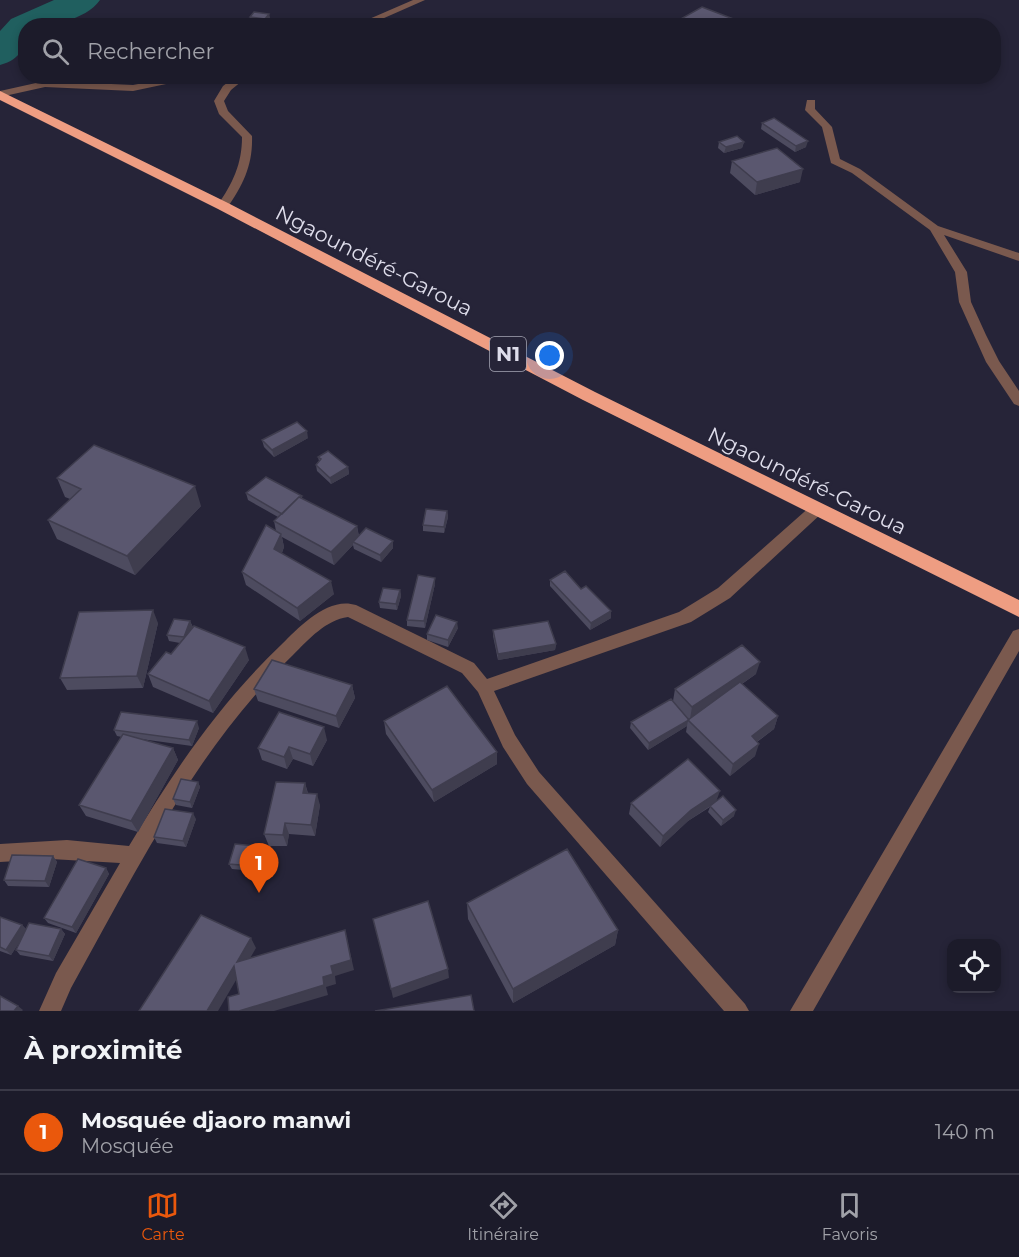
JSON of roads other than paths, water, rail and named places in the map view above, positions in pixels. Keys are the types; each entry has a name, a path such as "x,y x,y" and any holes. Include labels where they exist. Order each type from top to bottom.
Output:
{"highway":[{"name":"Ngaoundéré-Garoua","path":"0,95 223,206 589,396 1019,609"}],"street":[{"path":"377,18 421,0"},
{"path":"0,95 45,84 133,88 155,84"},
{"path":"223,206 242,177 248,155 247,136 223,112 219,101 232,84"},
{"path":"811,102 810,110 823,118 829,131 832,140 830,149 835,161 856,171 934,228 1019,257"},
{"path":"934,228 961,272 965,302 984,344 1019,401"},
{"path":"484,687 685,617 724,593 818,509"},
{"path":"50,1011 134,856 188,765 229,712 275,659 321,618 335,611 350,610 365,615 468,668 484,687 509,741 533,777 738,1011"},
{"path":"801,1011 1019,636"},
{"path":"0,853 33,849 84,848 134,856"}],"waterway":[{"path":"41,18 83,0"},
{"path":"0,54 18,32"}],"place":[{"name":"Mosquée djaoro manwi","path":"259,893"}]}
